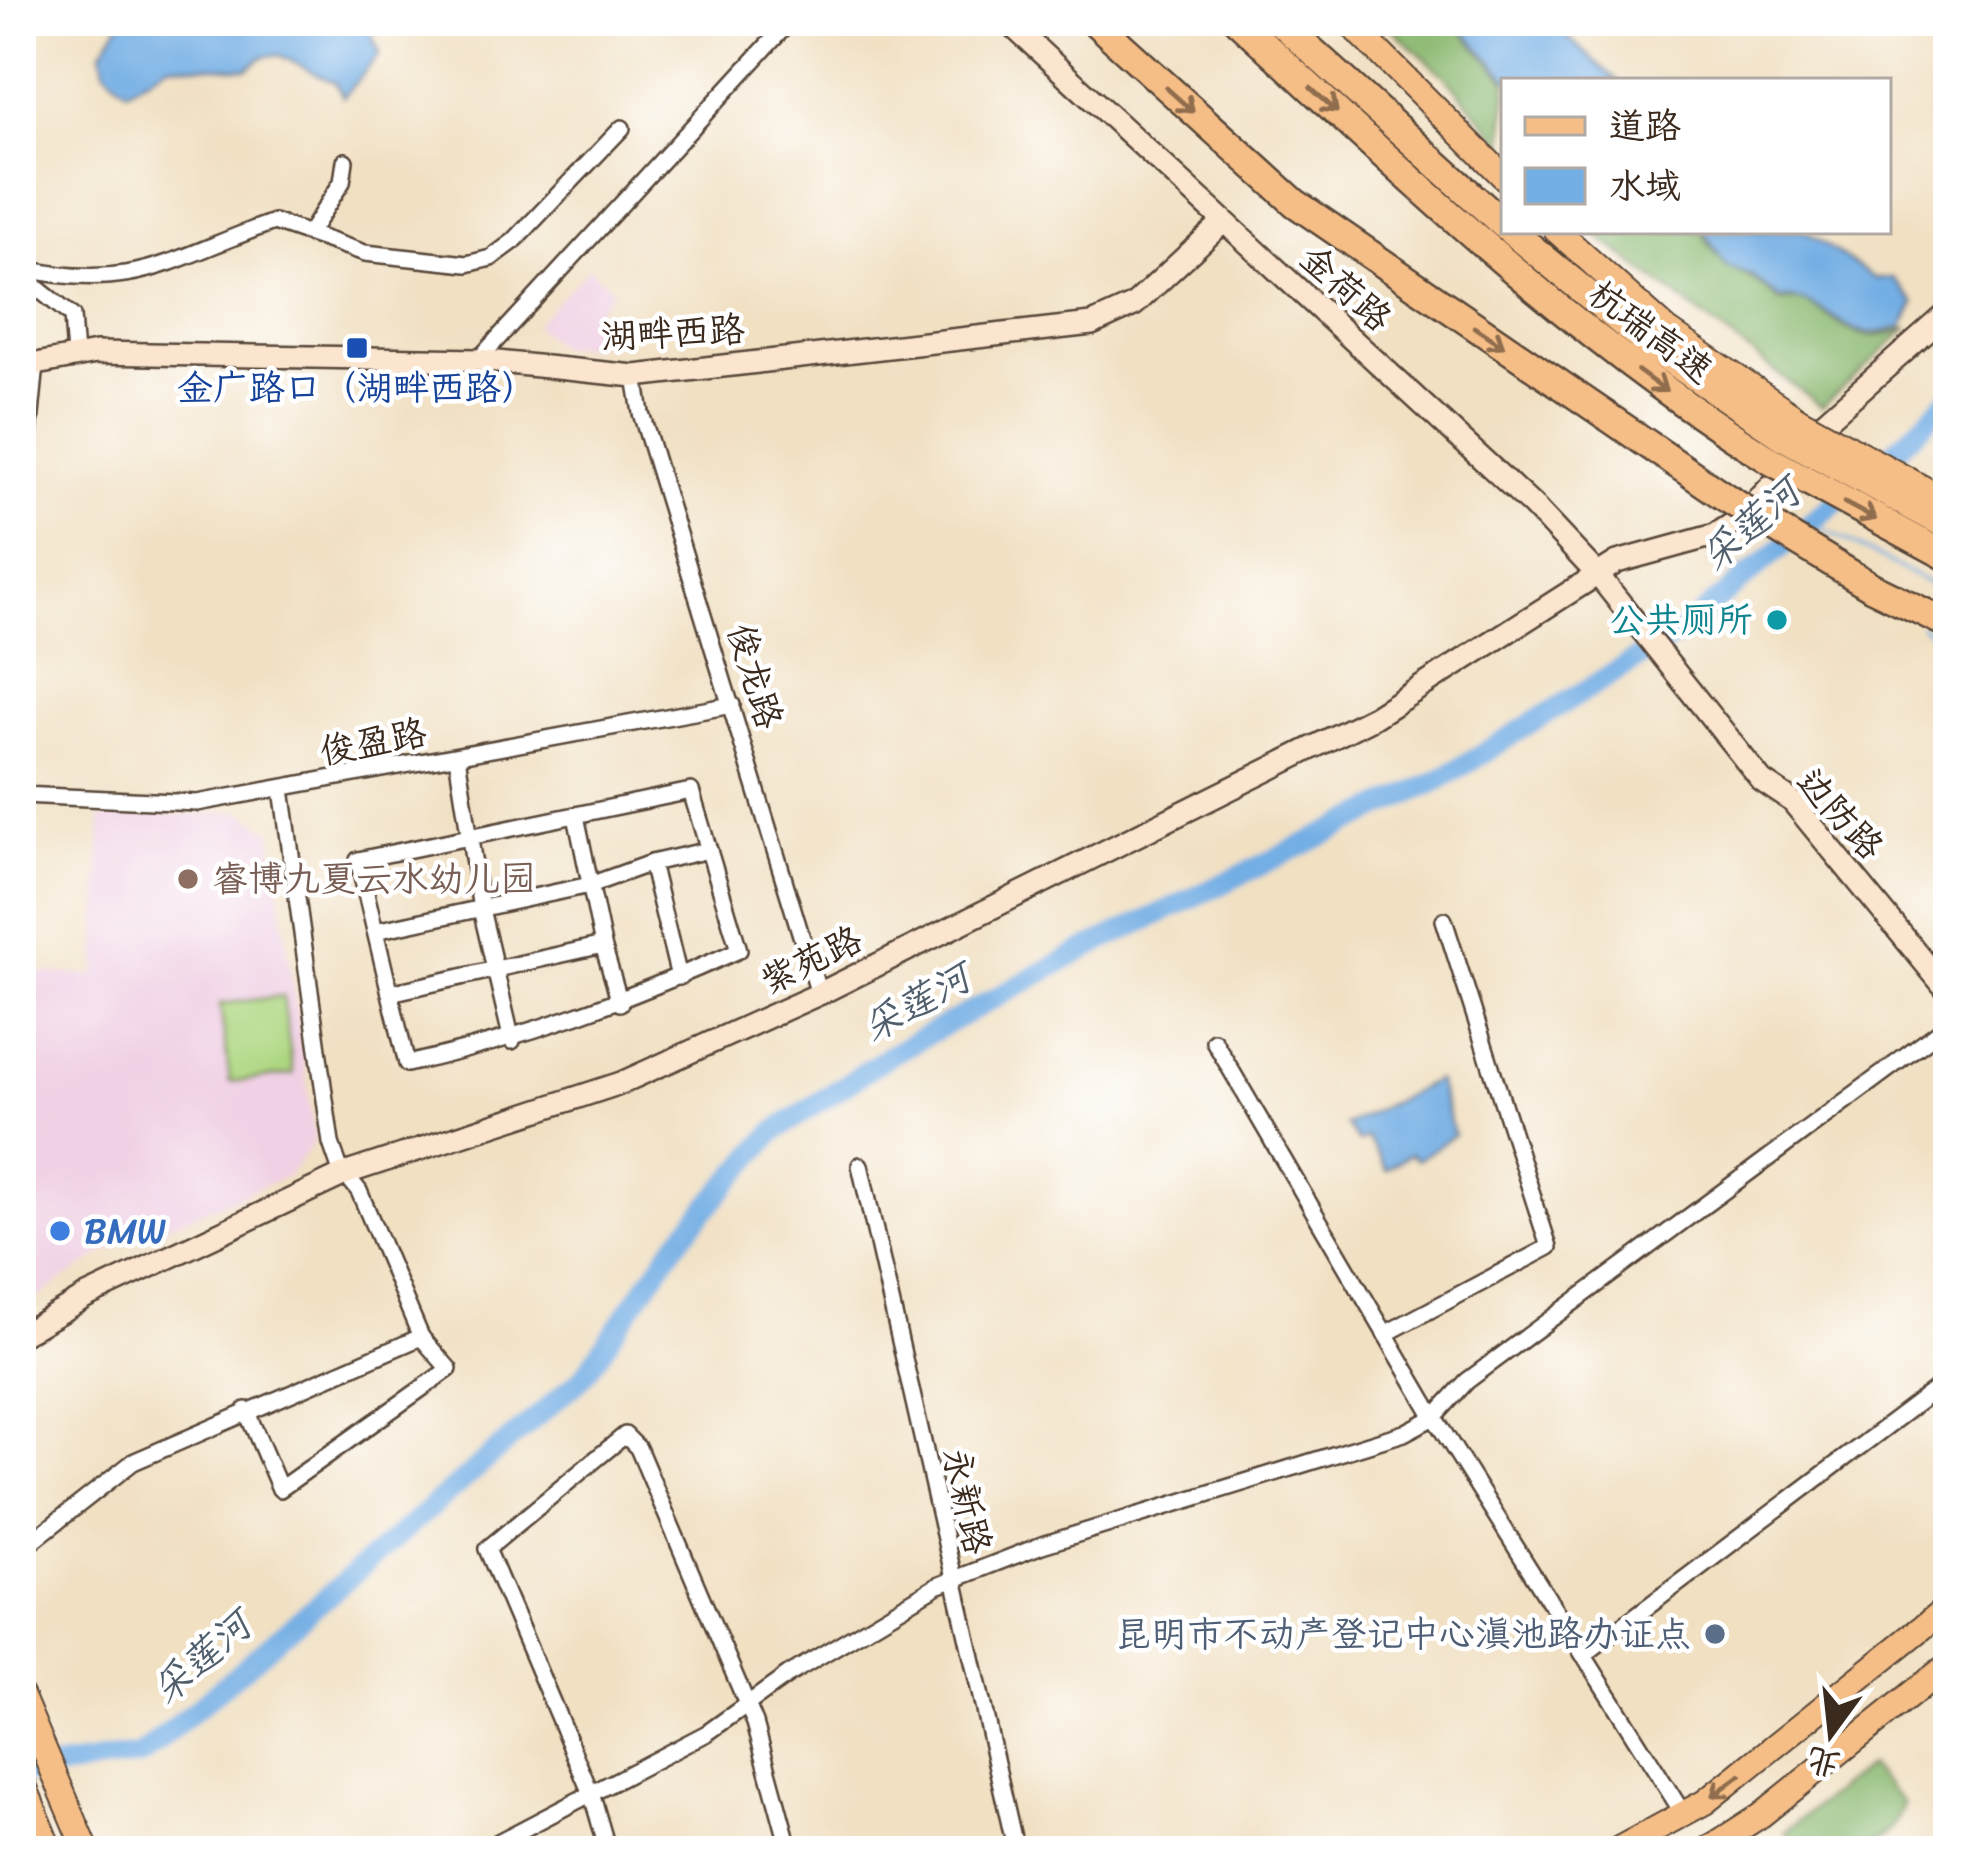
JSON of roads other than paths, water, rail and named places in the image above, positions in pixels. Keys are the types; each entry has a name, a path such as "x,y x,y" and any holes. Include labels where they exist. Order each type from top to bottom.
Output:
{"highway":[{"path":"1094,21 1295,203 1728,499 1872,586 1948,624"},
{"name":"杭瑞高速","path":"1238,21 1546,298 1651,380 1783,450 1948,526"},
{"path":"1279,21 1501,222"},
{"name":"杭瑞高速","path":"1515,234 1783,450 1948,557"}],"main road":[{"path":"1348,21 1501,174"},
{"path":"1560,234 1667,330 1783,450 1948,502"},
{"path":"1615,1851 1684,1815 1948,1607"},
{"path":"1705,1851 1761,1815 1948,1665"},
{"path":"21,1696 87,1851"},
{"path":"26,1790 51,1851"}],"street":[{"path":"478,360 790,21"},
{"name":"金荷路","path":"1007,21 1441,418 1598,574 1630,614"},
{"path":"21,271 112,277 199,256 274,222 365,254 467,264 490,258 514,241 622,128"},
{"path":"310,232 342,182 346,161"},
{"name":"湖畔西路","path":"28,369 75,356 478,360 635,376 1092,324 1134,305 1223,222"},
{"path":"21,271 72,316 75,356"},
{"path":"1824,422 1948,313"},
{"path":"21,515 28,369"},
{"name":"俊龙路","path":"635,376 641,413 819,994"},
{"name":"紫苑路","path":"21,1335 87,1296 347,1173 621,1083 819,994 1374,717 1598,574 1645,552 1715,535 1740,519 1783,450"},
{"name":"边防路","path":"1630,614 1762,781 1792,801 1948,991"},
{"name":"俊盈路","path":"21,795 169,805 282,789 733,704"},
{"path":"458,757 481,909 512,1041"},
{"path":"246,1410 280,1489 449,1370 421,1337 331,1143 282,789"},
{"path":"691,791 739,950 620,1003 512,1041 407,1064 358,860 576,816 691,791"},
{"path":"576,816 620,1003"},
{"path":"375,932 590,885 651,863 709,850"},
{"path":"651,863 679,977"},
{"path":"1385,1334 1549,1247 1444,920"},
{"path":"390,993 603,945"},
{"path":"481,1851 592,1796 748,1707 788,1676 955,1579 1042,1545 1404,1432 1434,1417 1467,1382 1948,1025"},
{"path":"1214,1041 1434,1417 1684,1815"},
{"name":"永新路","path":"860,1165 1016,1851"},
{"path":"21,1550 133,1462 421,1337"},
{"path":"1585,1654 1948,1380"},
{"path":"608,1851 592,1796 488,1549 625,1435 638,1448 748,1707 790,1851"}],"water":[{"path":"121,21 366,21 380,54 343,97 335,83 279,55 264,56 247,69 169,64 127,90 105,70 102,51"},
{"path":"1454,21 1549,21 1615,78 1507,78"},
{"path":"1706,234 1808,234 1876,279 1893,278 1915,303 1903,326 1865,332 1814,305 1780,299 1751,275 1727,267"},
{"path":"1437,1080 1454,1135 1417,1160 1410,1154 1386,1170 1367,1137 1358,1142 1346,1125"}],"waterway":[{"name":"采莲河","path":"21,1773 141,1756 583,1377 677,1242 774,1132 890,1055 1084,950 1439,780 1679,633 1871,473 1948,400"},
{"path":"1812,523 1948,593"},
{"path":"1921,626 1948,648"}],"place":[{"name":"金广路口（湖畔西路）","path":"357,348"},
{"name":"公共厕所","path":"1777,620"},
{"name":"睿博九夏云水幼儿园","path":"188,879"},
{"name":"BMW","path":"60,1231"},
{"name":"昆明市不动产登记中心滇池路办证点","path":"1715,1634"}]}
